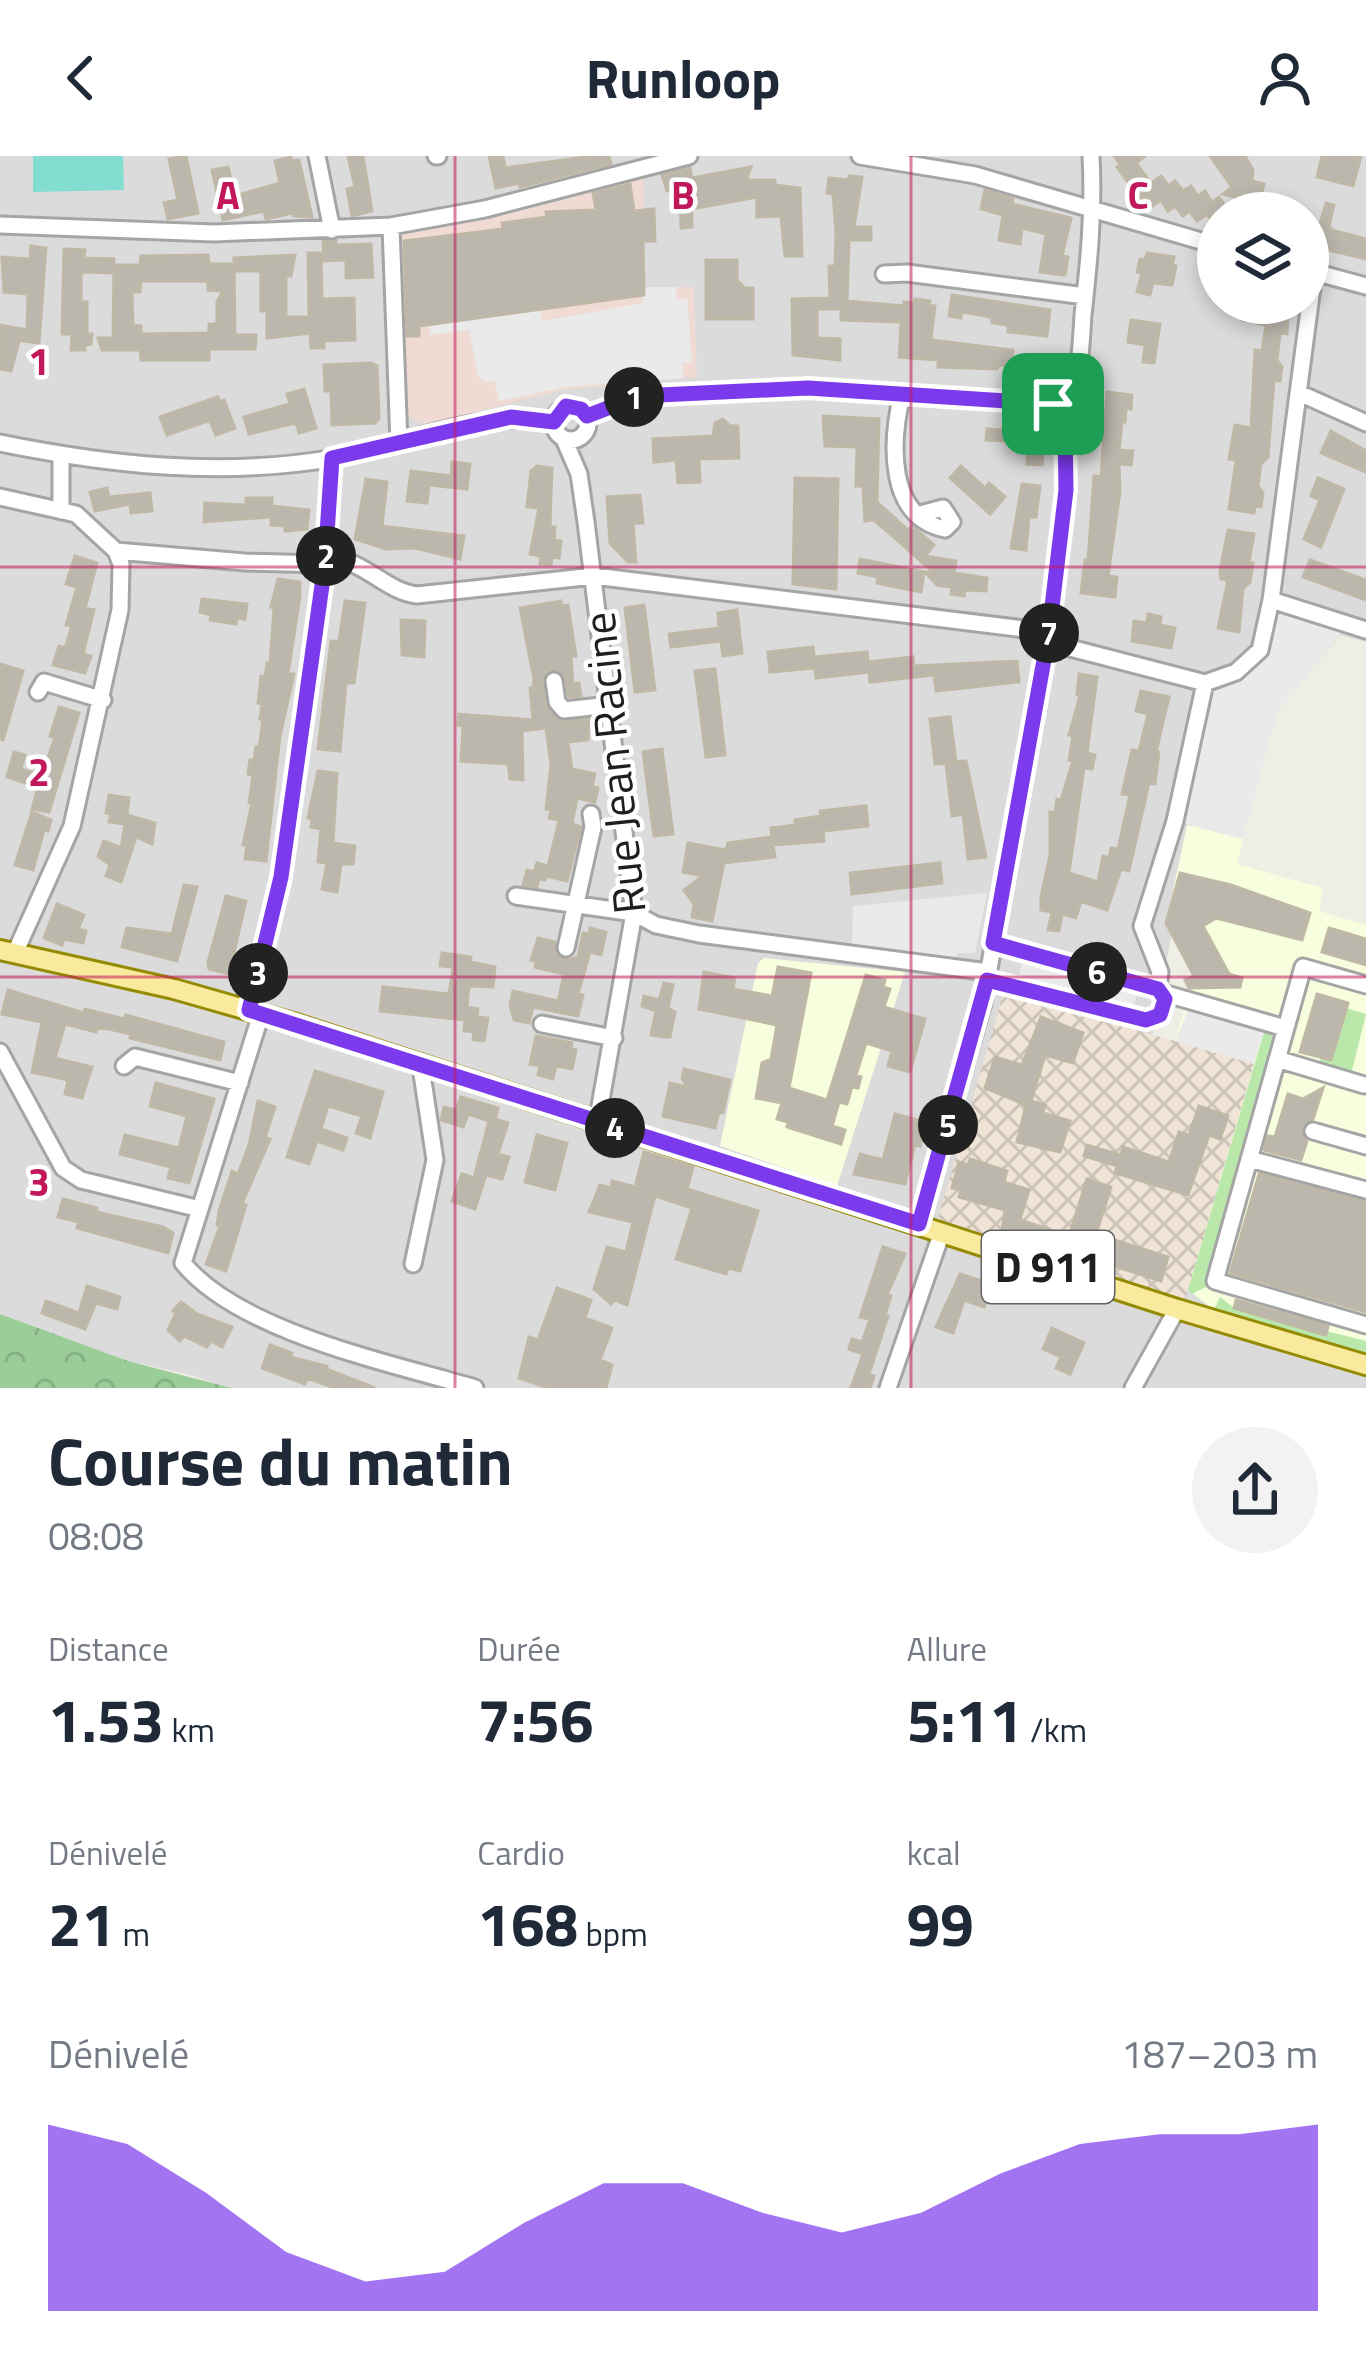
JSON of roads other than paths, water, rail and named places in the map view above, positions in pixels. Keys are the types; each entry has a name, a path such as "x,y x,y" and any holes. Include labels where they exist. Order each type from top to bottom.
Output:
{"main road":[{"name":"D 911","path":"7,952 255,1012 1177,1309 1366,1365"}],"street":[{"path":"316,156 332,230"},
{"path":"0,225 214,233 391,226 485,208 689,156"},
{"path":"860,156 975,175 1197,240"},
{"path":"1069,398 1077,375 1094,212 1091,156"},
{"path":"391,226 399,444"},
{"path":"884,274 1085,296"},
{"path":"1329,276 1366,286"},
{"path":"116,550 245,562 326,561 372,571 401,593 417,595 594,576 1048,637 1204,683 1236,672 1261,650 1306,324"},
{"path":"587,416 629,398 808,388 1050,408"},
{"path":"1299,393 1366,423"},
{"path":"902,395 896,421 897,486 920,514"},
{"path":"1050,408 1056,400 1069,398"},
{"path":"1065,427 1076,421 1078,411 1069,398"},
{"path":"566,406 581,409 587,416 587,431 582,437 564,440 554,422 566,406"},
{"path":"1050,408 1054,422 1065,427"},
{"path":"0,443 181,469 246,468 332,458 511,417 554,422"},
{"path":"919,1224 987,976 1048,637 1066,490 1065,427"},
{"name":"Rue Jean Racine","path":"582,437 579,474 634,913 597,1123"},
{"name":"Rue Jean Racine","path":"564,440 579,474"},
{"path":"61,455 61,511"},
{"path":"332,458 326,561 281,877 240,1083 183,1263 230,1302 322,1343 475,1388"},
{"path":"0,497 76,514 116,550 121,564 120,610 72,826 7,952"},
{"path":"1271,600 1366,630"},
{"path":"554,681 557,702 564,710 610,705"},
{"path":"38,692 44,682 103,700"},
{"path":"516,896 634,913 656,925 699,934 987,976 1146,1020 1160,1015 1165,999 1142,926 1175,821 1204,683"},
{"path":"566,948 591,814"},
{"path":"993,943 1285,1028"},
{"path":"1366,985 1303,967 1215,1281 1366,1325"},
{"path":"542,1024 614,1038"},
{"path":"0,1052 63,1168 81,1180 200,1209"},
{"path":"124,1066 135,1057 240,1083"},
{"path":"1277,1059 1364,1084"},
{"path":"413,1264 435,1160 424,1066"},
{"path":"1313,1131 1366,1146"},
{"path":"1249,1159 1366,1190"},
{"path":"889,1388 942,1232"},
{"path":"1133,1388 1177,1309"}]}
